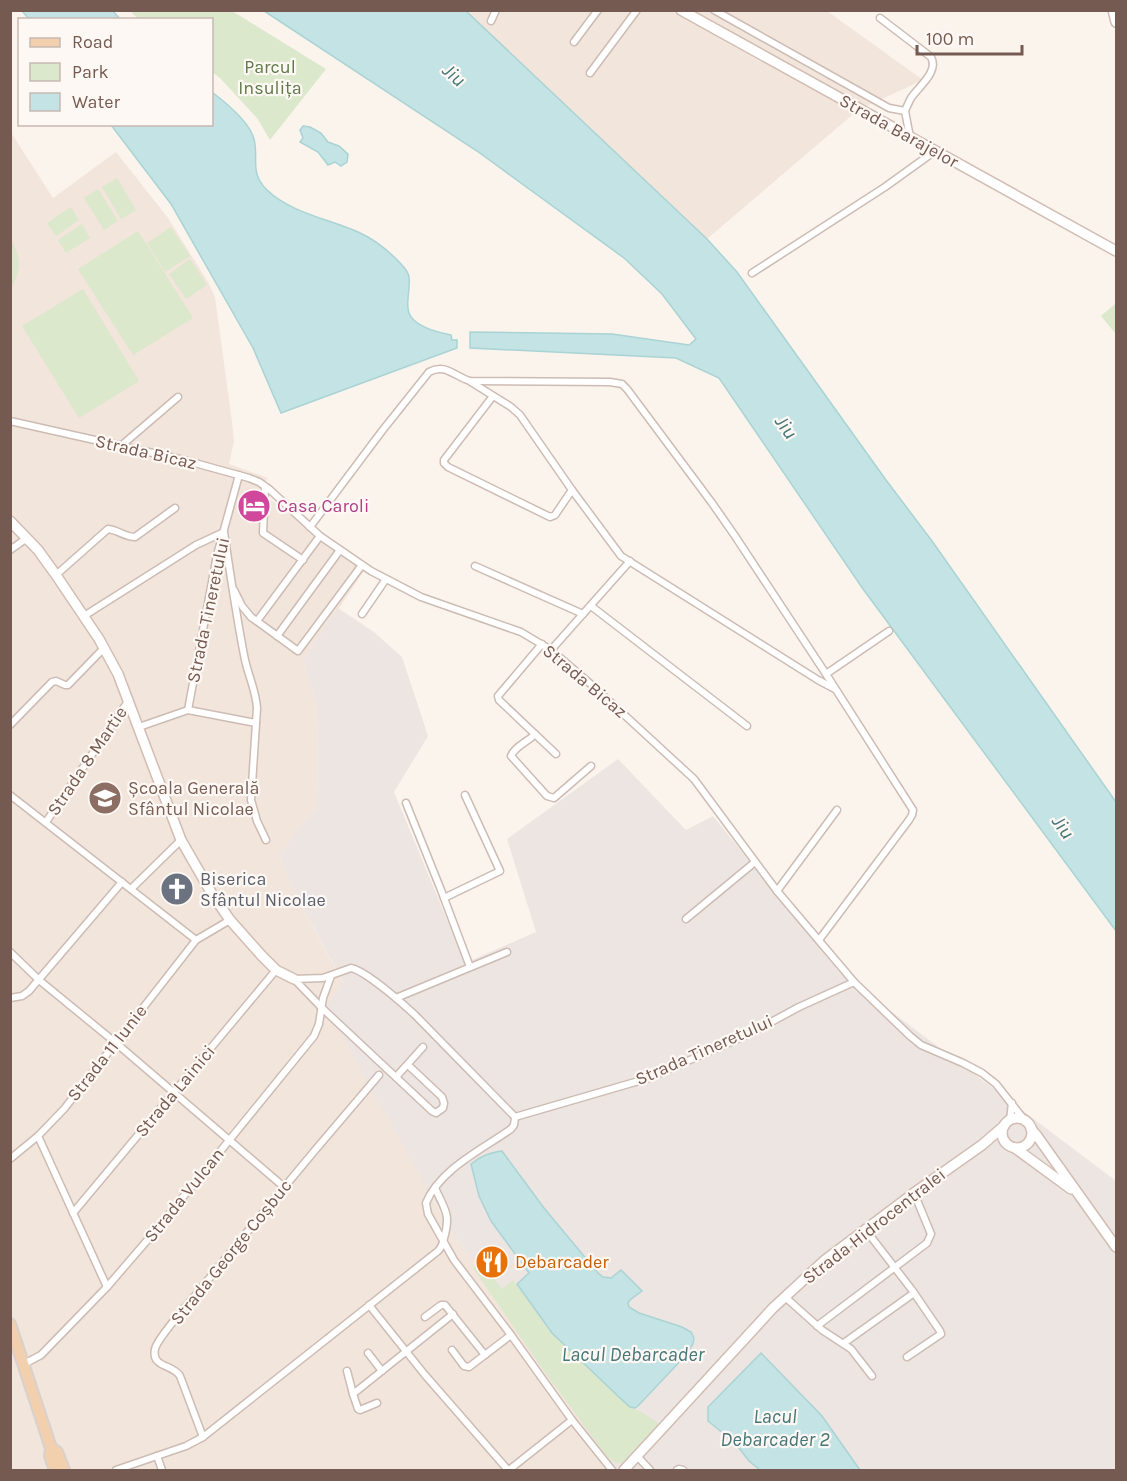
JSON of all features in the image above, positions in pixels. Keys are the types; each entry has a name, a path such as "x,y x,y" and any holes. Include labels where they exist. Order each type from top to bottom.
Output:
{"main road":[{"path":"10,1324 51,1448 50,1456 55,1470"},
{"path":"51,1448 57,1452 64,1470"}],"street":[{"path":"491,21 496,10"},
{"path":"574,42 598,10"},
{"path":"590,73 637,10"},
{"name":"Strada Barajelor","path":"681,10 1116,251"},
{"path":"714,10 889,108 905,111"},
{"path":"1113,10 1116,22"},
{"path":"880,18 931,57 934,63 933,69 912,97 905,111 910,137"},
{"path":"752,273 885,187 935,151"},
{"path":"310,527 429,372 441,368 470,381 520,415 617,552 818,680 836,689"},
{"path":"470,381 622,384 712,502 913,810 909,820 819,940"},
{"path":"493,396 444,463 550,517 555,515 572,490"},
{"path":"122,445 178,398"},
{"name":"Strada Bicaz","path":"10,421 122,445 259,482 320,536 386,579 421,597 521,632 551,650 685,769 777,891 854,982 921,1045 963,1063 996,1084 1012,1102 1028,1126"},
{"name":"Strada Tineretului","path":"188,710 217,555 239,475"},
{"path":"266,487 263,533 303,560"},
{"path":"56,575 108,529 135,537 175,508"},
{"path":"10,521 38,550 104,648 129,699 181,840 230,920 276,970 294,979 432,1111 436,1113 440,1111 444,1103 442,1097 408,1065"},
{"path":"84,616 196,545 224,532 244,657 256,700 250,800 266,840"},
{"path":"257,621 320,536"},
{"path":"10,550 27,538"},
{"path":"277,636 340,550"},
{"path":"551,650 630,561"},
{"path":"231,585 247,613 298,651 362,565"},
{"path":"475,566 583,614"},
{"path":"362,614 386,579"},
{"path":"591,606 747,726"},
{"path":"826,674 889,631"},
{"path":"542,644 498,696 499,700 556,754"},
{"path":"10,725 52,682 68,685 104,648"},
{"name":"Strada 8 Martie","path":"46,822 129,699"},
{"path":"139,727 188,710 256,723"},
{"path":"535,734 515,749 511,756 548,796 554,798 591,766"},
{"path":"10,795 196,940"},
{"path":"444,898 500,871 465,795"},
{"path":"406,803 470,967"},
{"path":"777,891 837,810"},
{"path":"131,889 181,840"},
{"path":"686,919 755,862"},
{"path":"10,998 22,996 39,981 122,882"},
{"name":"Strada 11 Iunie","path":"10,1159 38,1136 64,1109 196,940 230,920"},
{"path":"10,952 39,981 116,1043 284,1187"},
{"path":"396,998 507,952"},
{"path":"294,979 318,979 354,968 396,998 415,1015 515,1117 511,1129 453,1169 428,1198 426,1208 454,1260 572,1420 612,1470"},
{"name":"Strada Lainici","path":"73,1213 276,970"},
{"name":"Strada Vulcan","path":"24,1364 41,1355 107,1287 314,1036 331,976"},
{"name":"Strada Tineretului","path":"515,1117 649,1078 749,1034 799,1007 854,982"},
{"path":"396,1077 423,1047"},
{"name":"Strada George Coșbuc","path":"203,1437 178,1371 159,1363 156,1359 155,1348 284,1187 379,1075"},
{"path":"1012,1102 1007,1123 1002,1130 1003,1138 1079,1195"},
{"path":"1007,1123 1018,1119 1037,1136 1116,1248"},
{"name":"Strada Hidrocentralei","path":"624,1470 728,1356 785,1297 825,1260 1007,1123"},
{"path":"982,1144 1019,1148 1031,1137 1028,1126"},
{"path":"38,1136 107,1287"},
{"path":"116,1470 186,1446 203,1437 438,1251 442,1247 448,1221 435,1188"},
{"path":"817,1326 927,1243 931,1234 914,1193"},
{"path":"865,1229 914,1293 941,1334 907,1357"},
{"path":"844,1343 914,1293"},
{"path":"785,1297 817,1326 851,1349 872,1376"},
{"path":"425,1317 443,1304 485,1355"},
{"path":"369,1305 406,1352 508,1470 572,1420"},
{"path":"353,1395 453,1314"},
{"path":"452,1350 467,1367 470,1367 511,1335"},
{"path":"368,1353 382,1371"},
{"path":"347,1371 358,1409 377,1403"},
{"path":"157,1456 162,1470"},
{"path":"637,1456 650,1470"},
{"path":"677,1470 683,1470"}],"shaded area":[{"path":"466,11 827,11 923,80 858,110 707,239"},
{"path":"10,131 53,198 116,152 168,218 215,297 234,441 229,464 268,478 259,491 364,571 303,661 318,708 317,809 296,831 280,855 290,884 343,983 434,1201 453,1234 617,1457 606,1470 11,1470"},
{"path":"338,608 374,632 402,657 428,736 394,792 465,963 536,932 507,839 618,759 686,830 713,816 839,972 1116,1181 1116,1470 606,1470 617,1457 453,1234 326,1008 343,982 290,884 280,855 296,831 317,809 318,708 303,661"}],"green space":[{"name":"Parcul Insulița","path":"130,11 232,11 326,69 270,140 257,118 213,73 213,18 137,18"},
{"path":"117,178 136,210 121,219 102,187"},
{"path":"98,189 118,221 104,230 84,198"},
{"path":"71,207 79,220 56,236 47,223"},
{"path":"82,224 90,238 66,253 58,240"},
{"path":"171,227 190,256 165,272 147,243"},
{"path":"138,231 193,318 133,355 78,269"},
{"path":"11,240 17,252 19,264 15,281 11,287"},
{"path":"190,259 207,285 186,299 169,274"},
{"path":"83,289 139,381 79,418 22,326"},
{"path":"1116,303 1116,331 1115,333 1101,316"},
{"path":"482,1262 502,1289 513,1280 551,1333 630,1407 659,1424 628,1460 615,1463 605,1454 541,1367 473,1268"}],"water":[{"path":"22,11 113,11 119,18 28,18"},
{"name":"Jiu","path":"264,11 466,11 707,239 737,272 932,541 1116,802 1116,931 863,589 719,378 676,358 470,348 470,332 612,334 689,345 696,339 662,294 624,258 477,151"},
{"path":"213,93 236,113 252,133 256,171 267,190 287,204 370,238 387,251 408,274 408,308 413,319 425,327 451,335 452,340 457,340 457,348 281,413 253,348 171,204 112,126 213,126"},
{"path":"303,126 321,133 328,142 339,146 348,154 347,162 341,166 335,162 328,165 318,152 300,142 303,138 300,130"},
{"name":"Lacul Debarcader","path":"502,1151 544,1208 598,1273 603,1277 611,1278 621,1270 642,1291 630,1300 629,1307 639,1313 691,1332 694,1338 693,1344 685,1356 635,1408 630,1407 620,1398 552,1333 517,1284 529,1273 491,1221 479,1196 471,1164 485,1155"},
{"name":"Lacul Debarcader 2","path":"761,1353 822,1416 860,1470 760,1470 749,1461 735,1443 708,1421 708,1407"}],"place":[{"name":"Casa Caroli","path":"254,506"},
{"name":"Școala Generală Sfântul Nicolae","path":"105,798"},
{"name":"Biserica Sfântul Nicolae","path":"177,889"},
{"name":"Debarcader","path":"492,1262"}]}
